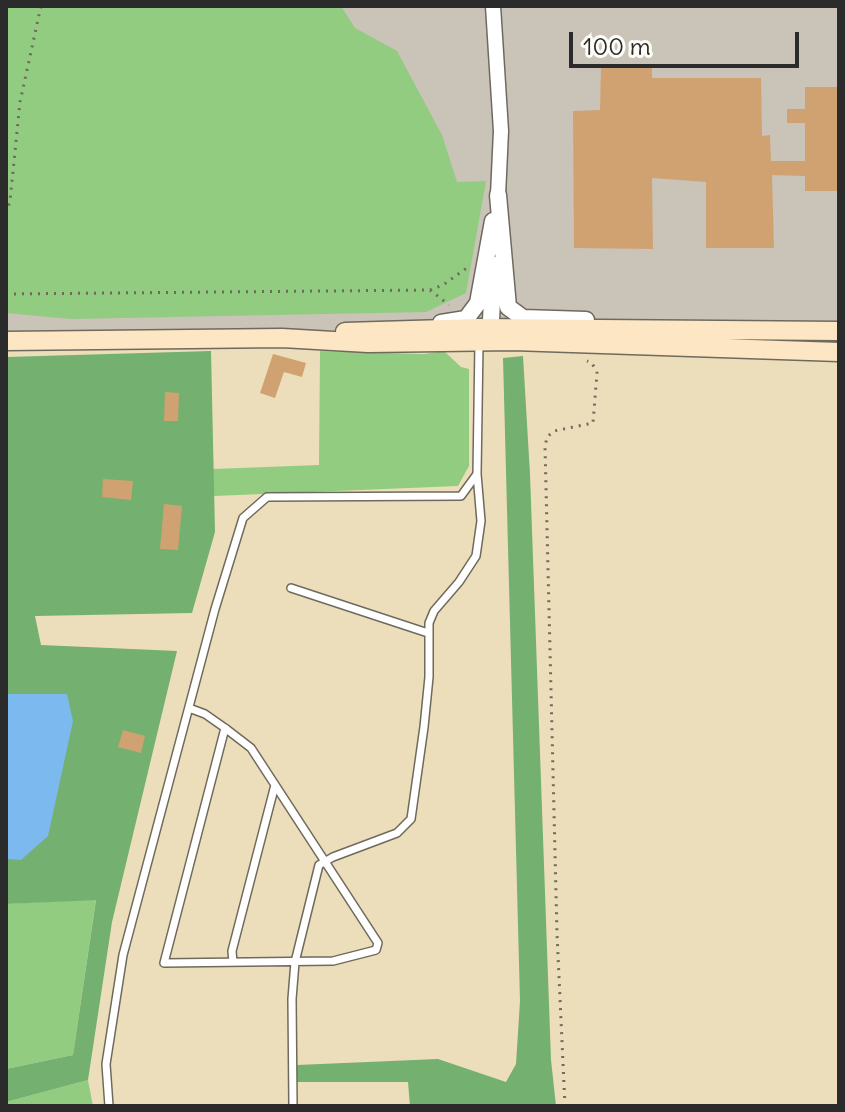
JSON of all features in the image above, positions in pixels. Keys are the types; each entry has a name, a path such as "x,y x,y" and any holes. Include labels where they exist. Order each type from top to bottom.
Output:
{"main road":[{"path":"282,338 368,343 619,329 839,331"},
{"path":"6,341 282,338 397,330 485,335 513,341 839,352"}],"street":[{"path":"485,335 501,131 493,6"},
{"path":"397,330 466,319 478,303 498,195"},
{"path":"498,195 508,307 523,318 587,321 619,329"}],"lane":[{"path":"293,1106 292,999 295,962 319,865 397,833 411,819 429,677 428,633 434,611 476,556 481,521 477,474 485,335"},
{"path":"109,1106 106,1064 123,955 243,518 267,497 461,496 477,474"},
{"path":"291,588 428,633"},
{"path":"189,708 205,714 225,728 251,748 378,943 376,950 333,961 164,963 225,728"},
{"path":"233,962 232,951 275,785"}],"path":[{"path":"6,213 10,201 20,102 41,6"},
{"path":"6,294 430,290 453,309 457,320"},
{"path":"565,1106 557,934 545,447 547,437 554,431 593,423 597,373 592,363 580,359"}],"shaded area":[{"path":"6,6 839,6 839,331 6,333"}],"green space":[{"path":"6,6 341,6 355,28 397,51 442,135 457,182 486,181 466,293 426,312 71,319 6,313"},
{"path":"211,351 215,532 192,613 35,616 41,645 177,651 112,922 88,1080 6,1102 6,1069 73,1055 96,900 6,904 6,357"},
{"path":"320,351 424,354 444,351 461,367 469,369 469,466 458,486 214,496 213,469 319,465"},
{"path":"523,356 551,1060 556,1106 410,1106 408,1082 297,1082 297,1065 438,1059 506,1082 516,1064 520,1001 503,358"},
{"path":"96,899 73,1055 6,1069 6,904"},
{"path":"88,1080 93,1106 6,1106 6,1102"}],"water":[{"path":"6,694 67,694 73,721 48,836 21,860 6,859"}],"building":[{"path":"652,66 652,78 761,78 762,136 770,135 771,161 805,161 805,123 787,123 787,109 805,109 805,87 839,87 839,191 805,191 805,176 772,175 774,248 706,248 706,182 652,178 653,249 574,248 573,111 600,110 601,67"},
{"path":"273,354 306,363 302,377 284,372 275,398 260,393"},
{"path":"165,392 179,393 178,421 164,421"},
{"path":"103,479 133,481 131,500 102,497"},
{"path":"164,504 182,506 178,550 160,549"},
{"path":"123,730 145,736 141,753 118,747"}]}
